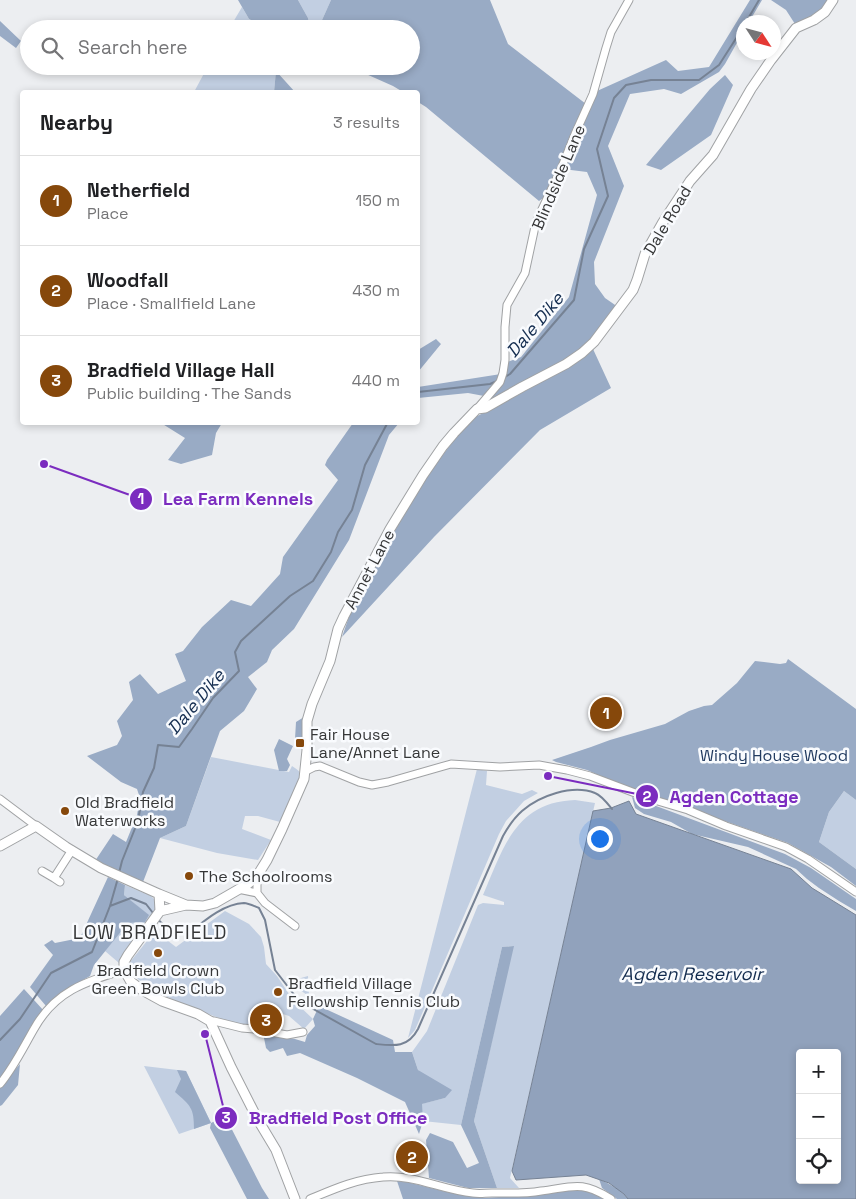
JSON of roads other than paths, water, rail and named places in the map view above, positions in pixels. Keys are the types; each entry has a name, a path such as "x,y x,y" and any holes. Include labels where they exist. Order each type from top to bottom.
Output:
{"street":[{"name":"Blindside Lane","path":"477,408 500,382 503,374 505,360 504,327 507,304 526,273 536,222 593,94 611,32 629,0"},
{"name":"Dale Road","path":"477,408 485,408 566,364 594,342 633,290 638,280 645,254 663,222 690,181 713,155 771,60 796,28 814,20 825,12 833,0"},
{"name":"Annet Lane","path":"257,876 267,860 304,779 307,753 307,721 330,661 338,629 344,616 390,529 423,475 454,433 477,408"},
{"path":"307,753 320,766 359,782 372,784 388,782 452,764 500,767 539,765 567,770 590,776 651,799 688,810 726,826 786,847 808,859 856,892"},
{"path":"306,771 320,766"},
{"path":"0,799 36,826 101,868 186,905"},
{"path":"0,846 36,826"},
{"path":"42,871 57,880 72,850"},
{"path":"160,912 186,905 203,906 215,902 248,884 257,876"},
{"path":"257,876 257,893 265,904 295,926"},
{"path":"238,889 257,893"},
{"path":"159,894 160,912 124,962 124,970 131,982 162,1001 198,1014 210,1021 287,1035 303,1032"},
{"path":"0,1084 12,1068 35,1027 59,998 73,988 98,977 124,970"},
{"path":"210,1021 258,1120 276,1150 294,1199"},
{"path":"310,1199 360,1180 384,1176 400,1177 472,1193 541,1192 564,1187 584,1186 592,1188 610,1199"}],"water":[{"name":"Agden Reservoir","path":"629,801 636,814 791,869 812,888 856,915 856,1199 628,1199 609,1183 586,1175 516,1180 512,1171 593,811 611,808"}],"waterway":[{"name":"Dale Dike","path":"750,15 759,0"},
{"name":"Dale Dike","path":"503,378 510,374 574,300 584,249 608,196 597,149 614,98 626,85 651,80 699,80 719,65 736,38"},
{"name":"Dale Dike","path":"420,392 490,384 497,381"},
{"name":"Dale Dike","path":"119,873 138,821 143,792 154,768 158,745 179,747 213,698 239,671 235,652 241,641 290,596 313,581 331,552 338,532 352,510 365,465 386,425"},
{"path":"158,919 168,927 189,933 214,914 229,906 244,903 259,908 265,920 275,970 299,1001 376,1044 395,1045 405,1043 410,1040 418,1029 503,836 516,817 529,806 547,796 576,790 597,794 612,809"},
{"name":"Dale Dike","path":"0,1040 20,1019 51,973 92,952 110,906 118,878"},
{"path":"110,906 131,898 146,904 153,913"}],"place":[{"name":"Lea Farm Kennels","path":"44,464"},
{"name":"Netherfield","path":"606,713"},
{"name":"Fair House Lane/Annet Lane","path":"300,743"},
{"name":"Agden Cottage","path":"548,776"},
{"name":"Old Bradfield Waterworks","path":"65,811"},
{"name":"The Schoolrooms","path":"189,876"},
{"name":"Bradfield Crown Green Bowls Club","path":"158,953"},
{"name":"Bradfield Village Fellowship Tennis Club","path":"278,992"},
{"name":"Bradfield Village Hall","path":"266,1020"},
{"name":"Bradfield Post Office","path":"205,1034"},
{"name":"Woodfall","path":"412,1157"}],"district":[{"name":"LOW BRADFIELD","path":"150,932"}],"park label":[{"name":"Windy House Wood","path":"774,755"}]}
